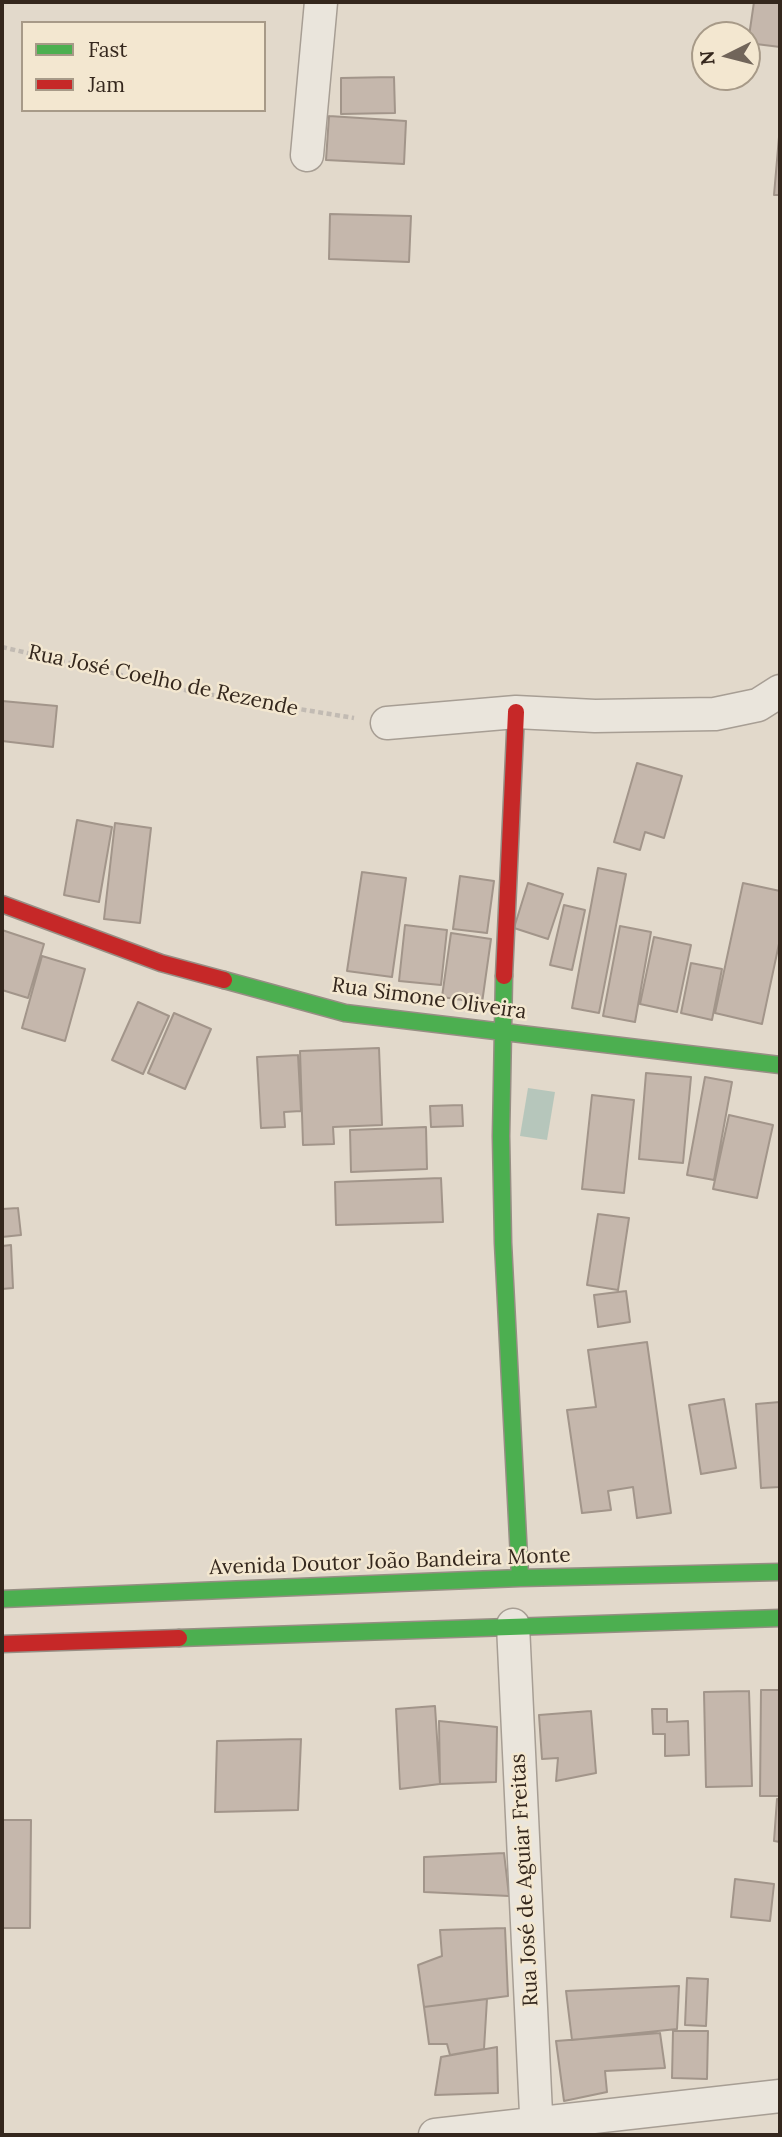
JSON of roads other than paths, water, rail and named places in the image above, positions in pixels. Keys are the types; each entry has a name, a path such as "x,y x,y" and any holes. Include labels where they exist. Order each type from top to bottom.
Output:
{"street":[{"path":"307,155 321,2"},
{"path":"387,723 516,712 595,716 715,714 758,705 780,691"},
{"path":"516,712 502,1031 503,1243 520,1578"},
{"name":"Rua Simone Oliveira","path":"2,904 161,963 345,1013 780,1065"},
{"name":"Avenida Doutor João Bandeira Monte","path":"2,1599 520,1578 780,1572"},
{"path":"2,1644 780,1618"},
{"name":"Rua José de Aguiar Freitas","path":"513,1625 536,2129"},
{"path":"435,2135 536,2129 780,2096"}]}
